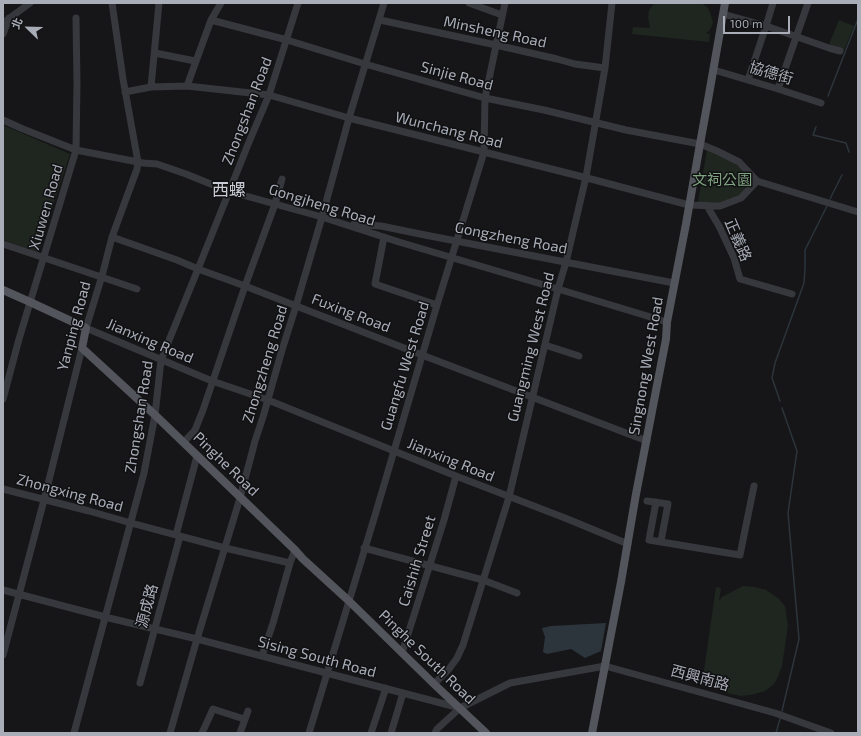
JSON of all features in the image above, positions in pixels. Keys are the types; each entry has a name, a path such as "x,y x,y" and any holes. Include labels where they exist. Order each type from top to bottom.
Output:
{"main road":[{"name":"Singnong West Road","path":"592,733 666,339 667,322 725,3"},
{"path":"3,290 86,328"},
{"name":"Yanping Road","path":"82,348 86,328"},
{"name":"Pinghe Road","path":"82,348 184,442 303,559 349,601"},
{"name":"Pinghe South Road","path":"349,601 486,733"}],"street":[{"path":"3,34 6,20 30,3"},
{"name":"Yanping Road","path":"86,328 112,237 137,169 138,162 125,92 112,3"},
{"path":"151,87 160,3"},
{"path":"187,86 211,20 221,3"},
{"name":"Zhongshan Road","path":"75,733 144,473 155,415 161,360 228,191 269,95 298,3"},
{"name":"Zhongzheng Road","path":"170,733 322,217 349,118 384,3"},
{"path":"469,3 502,15"},
{"name":"Guangfu West Road","path":"309,733 484,152 485,98 505,3"},
{"name":"Guangming West Road","path":"434,684 449,669 457,658 463,645 509,497 586,178 605,68 612,3"},
{"path":"748,80 773,3"},
{"path":"778,89 808,3"},
{"path":"723,14 766,26 840,51"},
{"name":"Xiuwen Road","path":"3,399 4,386 76,150 76,18"},
{"name":"Sinjie Road","path":"211,20 287,40 485,98 544,110 595,123 700,144 717,150 738,162 757,181"},
{"name":"Minsheng Road","path":"380,20 575,64 605,68"},
{"path":"155,53 195,61"},
{"name":"協德街","path":"714,70 821,103"},
{"name":"Wunchang Road","path":"125,92 151,87 187,86 269,95 349,118 689,205 720,206 741,198 757,181"},
{"name":"Gongjheng Road","path":"3,120 76,150 138,162 157,164 228,191 322,217 667,322"},
{"path":"184,442 195,430 203,410 244,286 275,204 282,179"},
{"path":"757,181 858,212"},
{"name":"正義路","path":"707,206 719,226 734,258 740,279 792,294"},
{"name":"Gongzheng Road","path":"343,224 381,226 674,283"},
{"name":"Fuxing Road","path":"112,237 177,260 647,441"},
{"path":"384,237 375,284 437,305"},
{"path":"3,244 137,289"},
{"name":"Jianxing Road","path":"86,328 212,381 268,400 628,544"},
{"path":"545,345 579,356"},
{"name":"Yanping Road","path":"3,655 82,348"},
{"name":"源成路","path":"140,683 155,629 197,456"},
{"name":"Caishih Street","path":"402,653 430,566 456,476"},
{"path":"656,502 649,540 740,555 754,486"},
{"name":"Zhongxing Road","path":"3,489 225,548 290,563"},
{"path":"647,500 668,504 661,541"},
{"path":"364,548 483,580 517,593"},
{"path":"262,656 295,550"},
{"name":"Sising South Road","path":"3,590 327,672 460,708"},
{"path":"435,733 437,729 460,708 510,683 605,666"},
{"name":"西興南路","path":"605,666 731,700 787,717 831,733"},
{"path":"371,733 386,688"},
{"path":"391,733 403,693"},
{"path":"202,733 213,709 244,719"},
{"path":"240,733 248,711"}],"green space":[{"path":"655,3 703,4 710,12 713,22 709,31 706,33 710,34 709,42 632,34 633,27 650,28 648,18 649,10"},
{"path":"839,20 854,26 844,50 829,44"},
{"path":"3,125 70,154 38,252 3,240"},
{"name":"文祠公園","path":"707,150 735,164 754,180 740,195 720,203 698,202"},
{"path":"743,586 766,590 778,598 785,606 788,626 782,666 774,684 765,691 741,696 727,693 714,683 709,674 709,677 703,677 716,587 721,588 719,601 722,597"}],"shaded area":[{"path":"606,623 601,651 585,658 571,649 547,654 543,652 545,637 542,628 551,626"}],"waterway":[{"path":"828,96 858,19"},
{"path":"816,127 813,135 846,143 849,152"},
{"path":"830,199 842,175"},
{"path":"780,401 772,378 775,363 804,283 805,250 827,206"},
{"path":"782,408 797,451 788,513 799,639 782,711"},
{"path":"776,733 780,719"}],"district":[{"name":"西螺","path":"229,190"}]}
